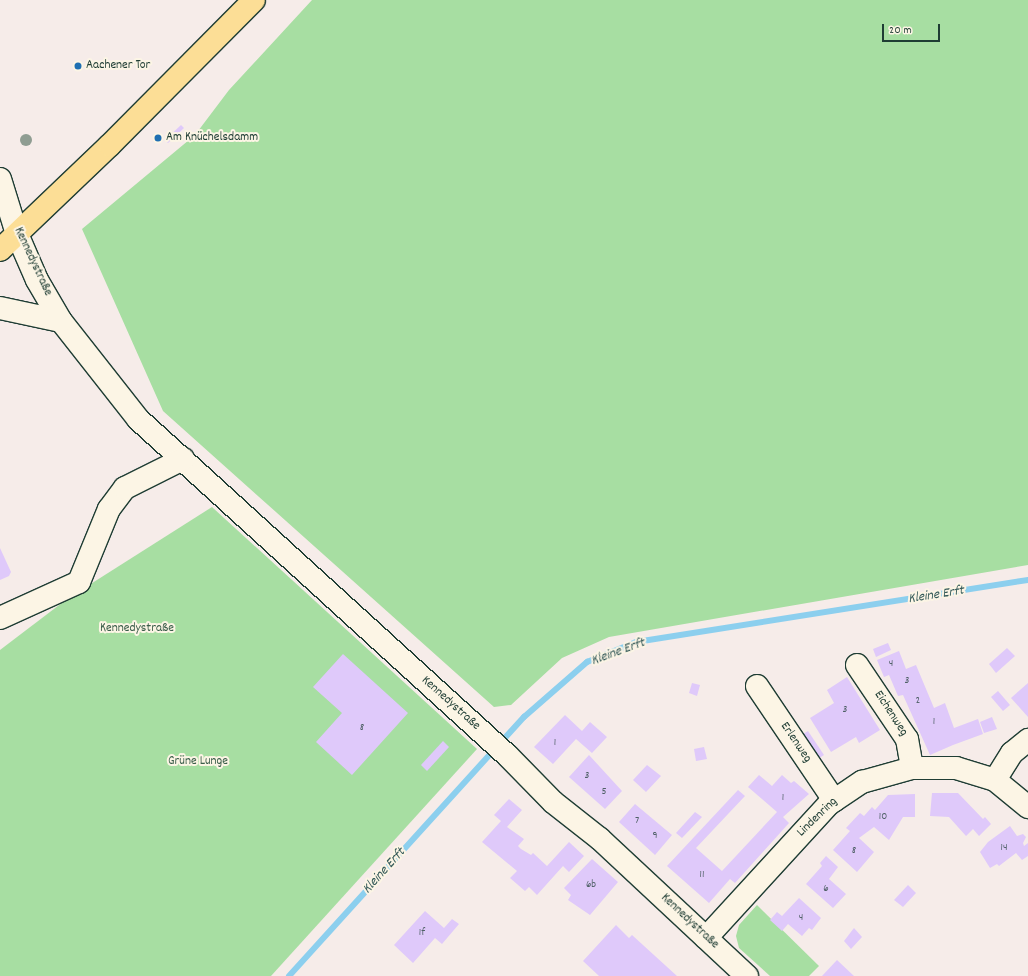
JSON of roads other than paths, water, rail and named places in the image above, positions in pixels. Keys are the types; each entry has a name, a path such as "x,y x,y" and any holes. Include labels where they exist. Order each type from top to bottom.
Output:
{"main road":[{"path":"0,250 254,0"}],"street":[{"name":"Kennedystraße","path":"0,179 17,234 37,280 61,321 138,419 508,756 553,802 600,839 747,976"},
{"name":"Kennedystraße","path":"0,308 61,321"},
{"path":"0,618 79,582 109,510 125,488 182,459"},
{"name":"Eichenweg","path":"857,665 907,739 912,768"},
{"name":"Erlenweg","path":"757,686 834,800"},
{"path":"995,780 1012,753 1028,740"},
{"name":"Lindenring","path":"706,938 834,800 862,782 912,768 956,768 995,780 1028,807"}],"waterway":[{"name":"Kleine Erft","path":"289,976 524,717 587,662 636,642 1028,580"}],"place":[{"name":"Aachener Tor","path":"78,66"},
{"name":"Am Knüchelsdamm","path":"158,138"}],"park label":[{"name":"Grüne Lunge","path":"198,762"}]}
